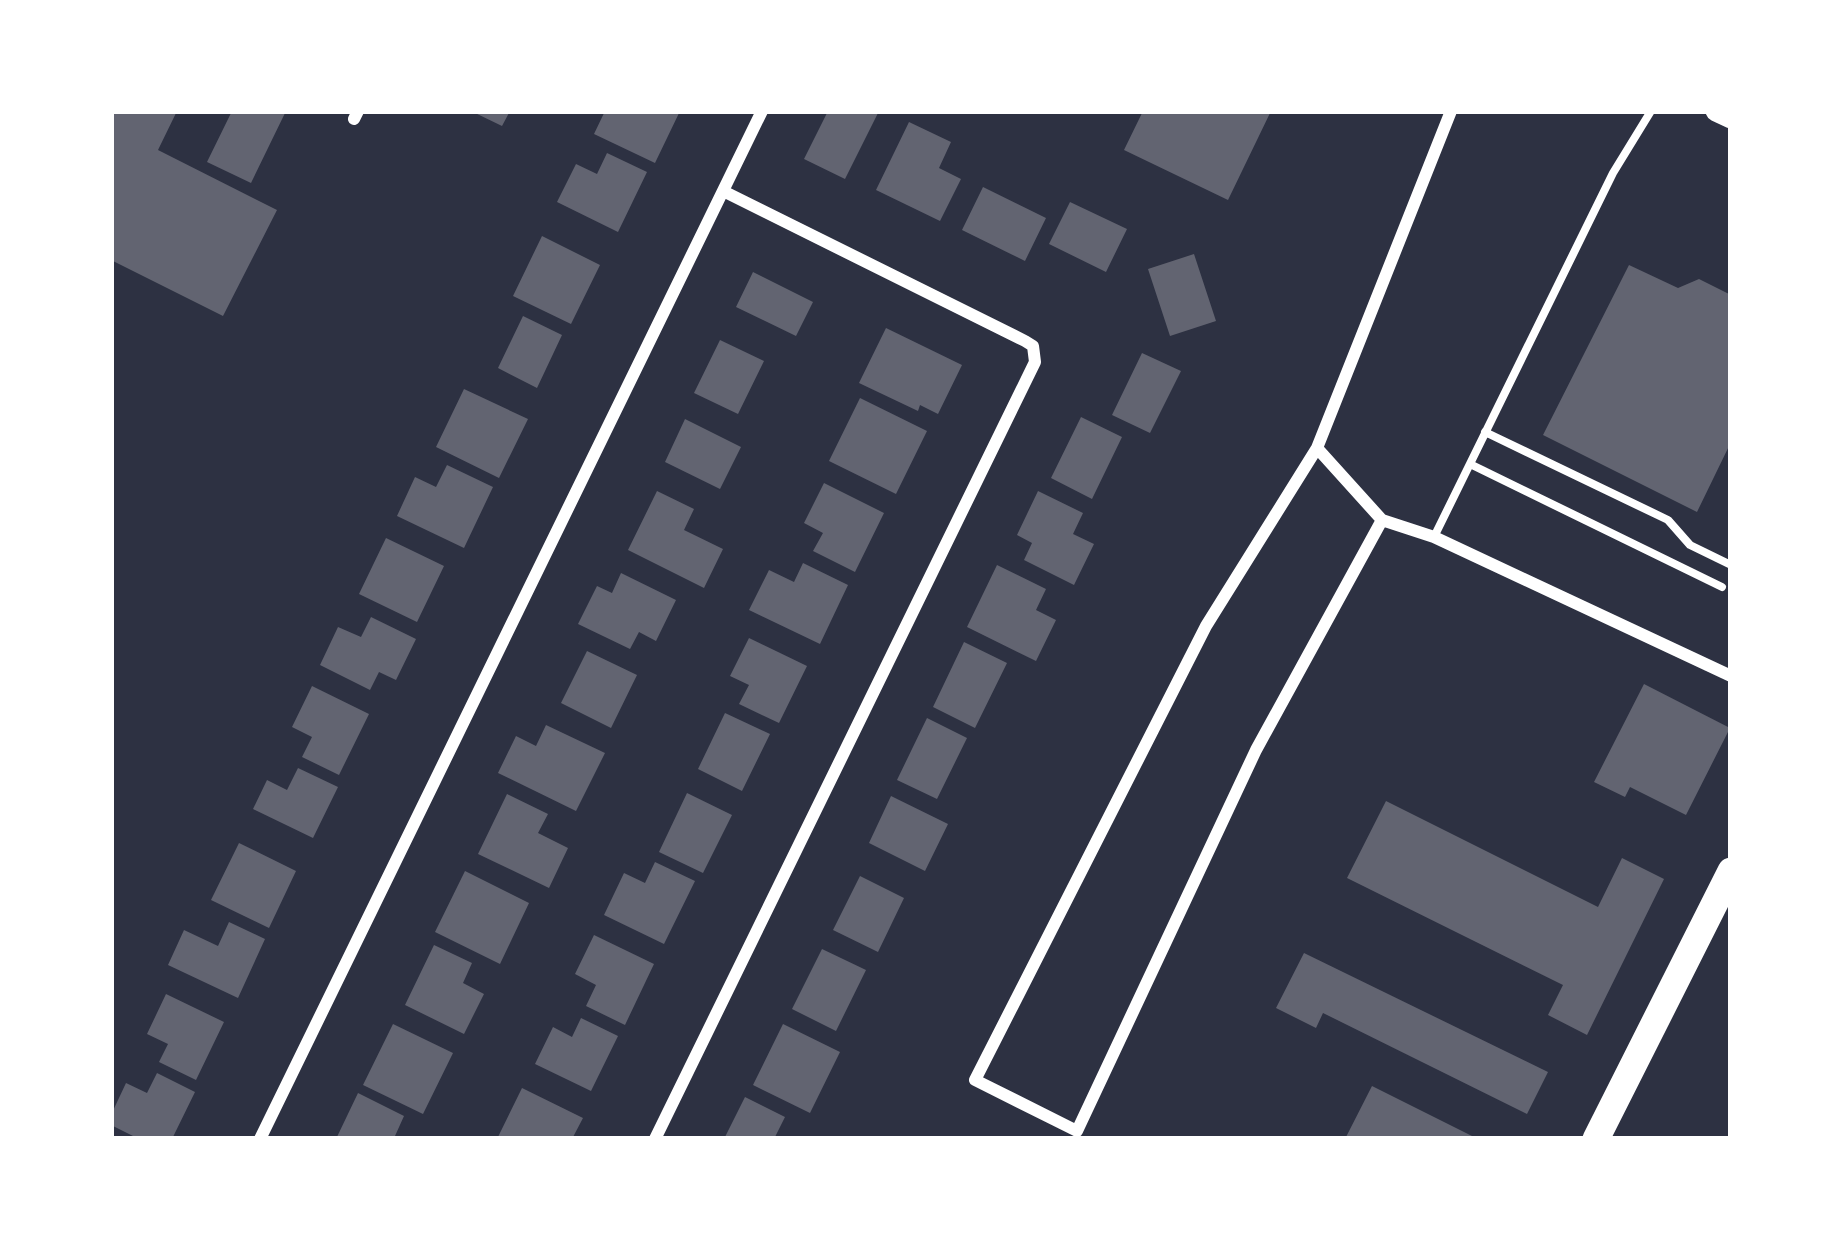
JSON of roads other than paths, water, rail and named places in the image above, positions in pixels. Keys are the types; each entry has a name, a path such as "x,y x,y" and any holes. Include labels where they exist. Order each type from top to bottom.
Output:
{"main road":[{"path":"1596,1139 1731,871"}],"street":[{"path":"260,1139 762,111"},
{"path":"1382,520 1256,750 1077,1131 975,1080 1206,626 1317,448 1451,111"},
{"path":"1716,111 1731,118"},
{"path":"655,1139 1035,362 1033,346 1025,340 723,191"},
{"path":"1317,448 1382,520 1434,537 1731,676"}],"lane":[{"path":"1434,537 1613,173 1652,111"},
{"path":"1485,432 1668,520 1690,544 1731,565"},
{"path":"1470,464 1722,587"}]}
